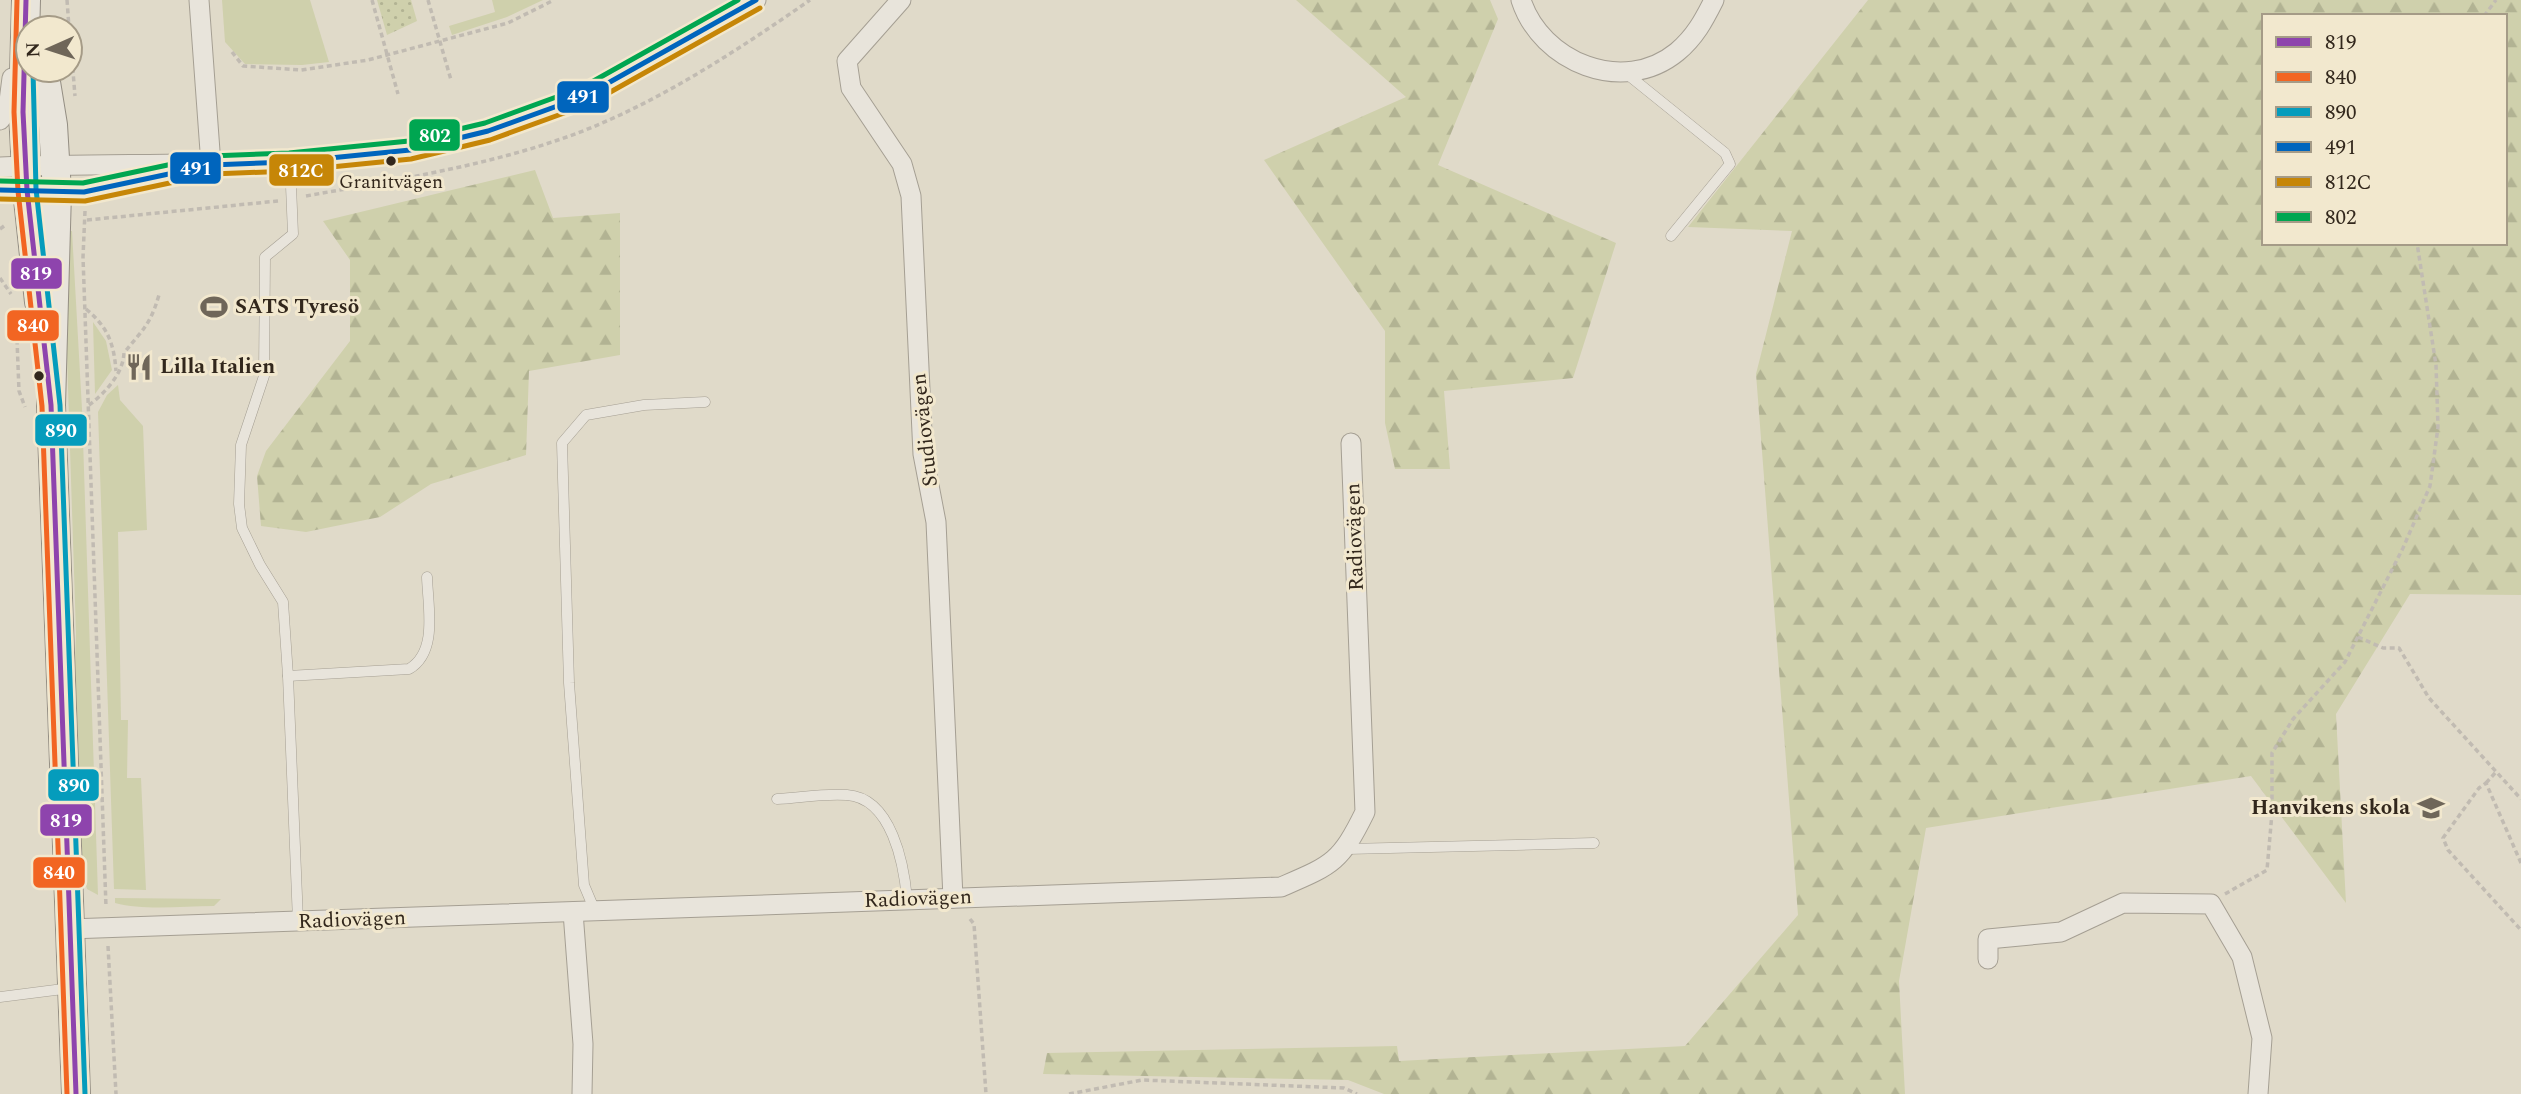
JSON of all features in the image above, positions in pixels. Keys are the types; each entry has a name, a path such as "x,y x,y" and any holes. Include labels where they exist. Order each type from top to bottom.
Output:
{"street":[{"path":"0,120 8,109 12,85 12,13 15,0"},
{"path":"26,0 23,112 13,178 51,405"},
{"path":"199,0 211,165"},
{"path":"13,178 65,183 211,165 290,162 410,150 488,131 585,96 756,0"},
{"name":"Studiovägen","path":"901,0 847,61 851,88 902,164 911,196 923,454 936,522 953,898"},
{"path":"1521,0 1526,16 1552,48 1582,66 1624,71 1656,64 1675,53 1697,32 1714,0"},
{"path":"47,84 65,183 51,405 76,1094"},
{"path":"65,183 211,165"},
{"name":"Radiovägen","path":"69,929 1281,887 1322,869 1347,849 1365,812 1351,443"},
{"path":"1988,949 2061,932 2123,903 2211,904 2242,957 2262,1038 2258,1094"},
{"path":"573,912 583,1044 582,1094"}],"lane":[{"path":"1624,71 1726,153 1730,164 1671,236"},
{"path":"290,162 293,234 265,257 264,376 241,445 239,504 242,528 260,565 283,602 298,921"},
{"path":"594,911 584,884 570,696 562,443 586,415 644,405 705,402"},
{"path":"288,676 409,669 420,662 428,645 427,577"},
{"path":"777,799 850,795 874,808 897,841 907,899"},
{"path":"1347,849 1594,843"},
{"path":"0,997 72,988"}],"path":[{"path":"372,0 398,94"},
{"path":"428,0 451,80"},
{"path":"232,52 243,66 301,70 388,55 508,23 554,0"},
{"path":"75,84 76,98"},
{"path":"65,183 86,309 107,928 116,1094"},
{"path":"2211,904 2236,885 2267,870 2272,813 2272,754 2293,719 2345,662 2403,548 2430,486 2438,427 2436,365 2417,245"},
{"path":"0,278 13,300"},
{"path":"89,405 101,395 123,363 124,354 143,334 155,312 159,295"},
{"path":"86,309 97,318 112,340 117,373"},
{"path":"2358,637 2384,648 2399,648 2429,698 2521,799"},
{"path":"2496,772 2479,788 2443,838 2448,850 2521,930"},
{"path":"2486,783 2521,863"},
{"path":"953,898 974,924 986,1094"},
{"path":"1069,1094 1142,1080 1344,1088 1357,1094"}],"green space":[{"path":"222,0 310,0 329,62 302,65 245,64 225,42"},
{"path":"377,0 411,0 417,21 387,35"},
{"path":"492,0 543,0 507,17 452,35 449,26 495,12"},
{"path":"1296,0 1490,0 1498,19 1438,165 1616,243 1573,378 1444,391 1450,469 1395,469 1385,423 1385,331 1264,160 1406,97"},
{"path":"1868,0 2521,0 2521,595 2410,594 2336,714 2346,903 2251,776 1926,828 1899,981 1905,1094 1384,1094 1348,1080 1043,1074 1047,1053 1397,1046 1399,1061 1685,1046 1798,915 1756,374 1792,231 1688,227"},
{"path":"535,170 553,218 620,213 620,355 529,371 526,455 431,484 380,517 306,532 261,526 257,476 266,451 350,341 350,260 323,221"},
{"path":"72,231 82,409 98,895 87,889 78,856 74,689 76,634 63,232"},
{"path":"93,322 106,341 112,370 95,394"},
{"path":"118,385 120,400 143,426 147,530 118,532 121,720 128,720 127,778 141,778 146,890 114,889 98,412 107,395"},
{"path":"115,898 221,899 214,906 151,907 115,903"}],"transit line":[{"name":"840","path":"17,0 14,112 18,191 42,406 67,1094"},
{"name":"819","path":"26,0 23,112 27,190 51,405 76,1094"},
{"name":"802","path":"0,181 83,183 210,156 289,153 409,141 485,123 581,88 738,0"},
{"name":"491","path":"0,190 84,192 211,165 290,162 410,150 488,131 585,96 756,0"},
{"name":"812C","path":"0,199 85,201 212,174 291,171 411,159 490,140 589,104 760,8"},
{"name":"890","path":"33,84 36,189 60,405 85,1094"}],"place":[{"name":"Granitvägen","path":"391,161"},
{"name":"SATS Tyresö","path":"214,307"},
{"name":"Lilla Italien","path":"139,367"},
{"name":"Hanvikens skola","path":"2431,808"}]}
